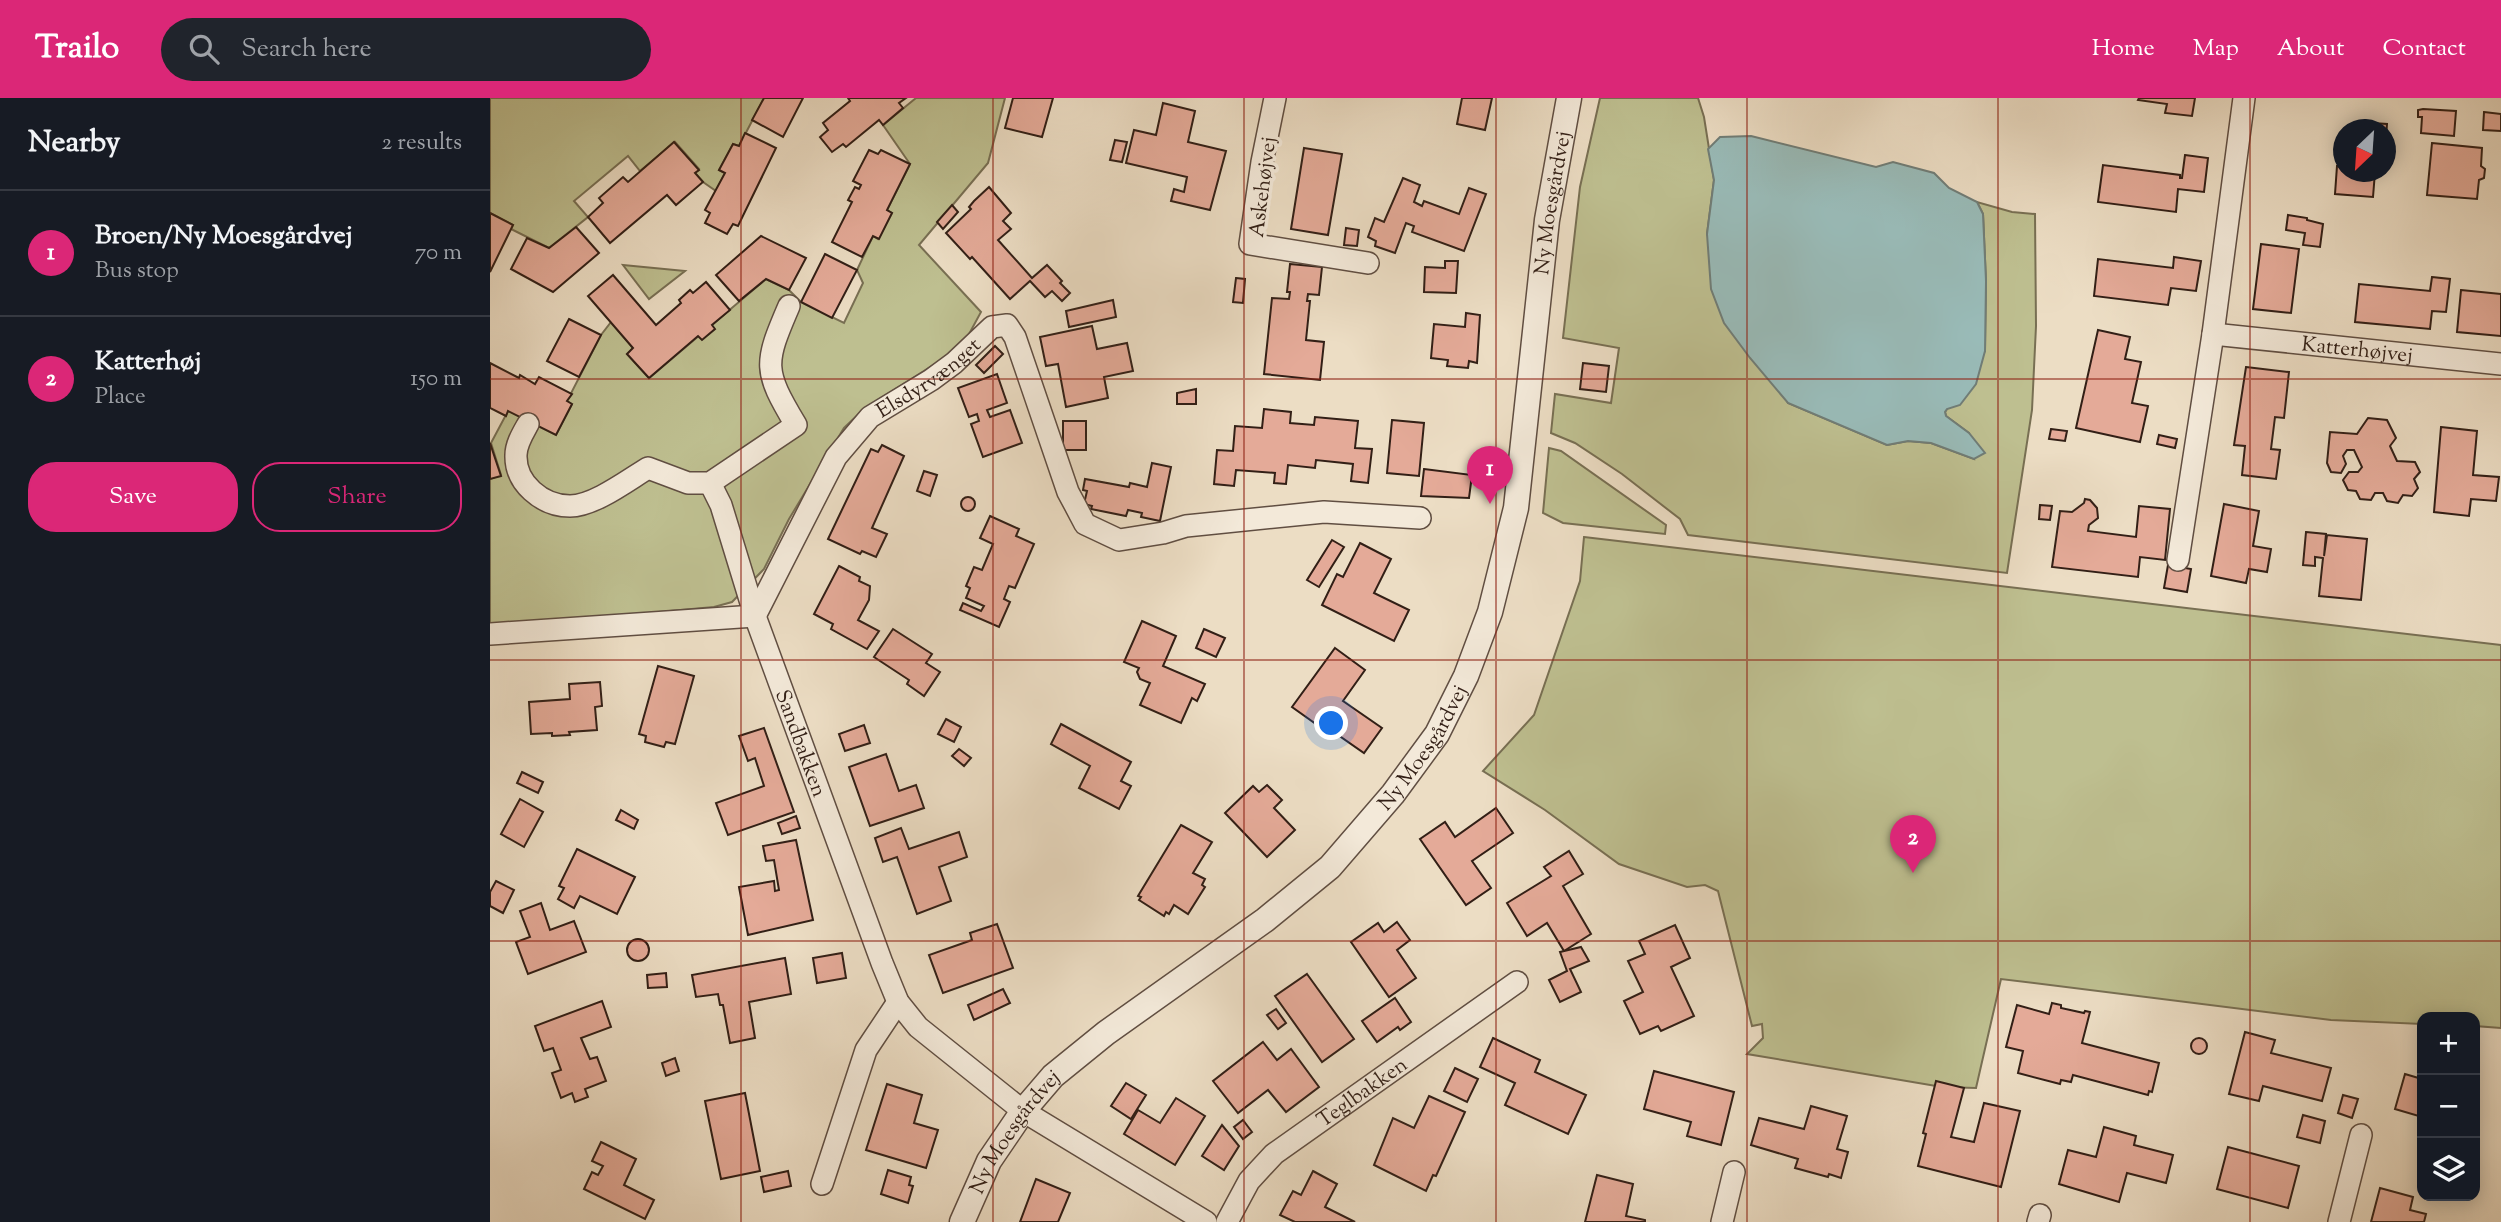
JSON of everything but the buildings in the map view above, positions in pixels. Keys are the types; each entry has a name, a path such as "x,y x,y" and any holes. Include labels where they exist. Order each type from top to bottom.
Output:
{"street":[{"name":"Askehøjvej","path":"1275,98 1250,244 1368,263"},
{"name":"Ny Moesgårdvej","path":"962,1222 989,1161 1023,1111 1053,1076 1106,1033 1265,920 1330,867 1394,794 1437,734 1466,676 1490,612 1516,508 1547,220 1569,98"},
{"path":"2178,560 2213,334 2244,98"},
{"path":"528,424 516,455 522,481 544,501 571,506 594,499 648,468 688,482 710,483 796,425 772,383 770,362 775,338 789,306"},
{"name":"Elsdyrvænget","path":"755,616 836,457 851,436 870,417 954,363 992,327 1007,326 1015,337 1068,492 1085,524 1119,540 1163,533 1186,526 1324,512 1420,518"},
{"name":"Katterhøjvej","path":"2213,334 2501,364"},
{"name":"Sandbakken","path":"710,483 721,505 755,616 898,1002 918,1027 1023,1111"},
{"path":"490,634 755,616"},
{"name":"Teglbakken","path":"1227,1222 1249,1181 1274,1154 1517,982"},
{"path":"822,1184 866,1050 898,1002"},
{"path":"1023,1111 1206,1222"},
{"path":"2339,1222 2361,1135"},
{"path":"1721,1222 1734,1172"}],"green space":[{"path":"490,98 764,98 739,146 733,144 719,170 725,173 716,191 695,173 699,169 675,142 640,171 628,156 574,201 588,217 549,248 511,229 513,225 490,213"},
{"path":"916,98 1005,98 988,163 919,245 981,312 962,347 865,408 844,428 789,519 764,569 732,602 714,607 490,627 490,479 501,475 491,443 508,411 556,435 572,404 567,401 601,335 611,322 633,348 627,354 649,378 766,279 789,290 801,302 844,323 863,283 857,270 873,236 878,239 892,213 887,210 910,164 883,125"},
{"path":"1600,98 1698,98 1704,117 1714,180 1707,234 1788,403 1887,445 1908,441 1931,443 1974,459 1969,433 1946,416 1945,412 1985,351 1983,214 1977,202 2012,212 2035,214 2036,326 2032,410 2007,573 1688,535 1680,519 1622,474 1575,443 1551,433 1555,394 1611,403 1619,348 1563,338 1580,187"},
{"path":"623,265 685,271 649,299"},
{"path":"1549,448 1561,451 1666,525 1665,534 1563,523 1543,513"},
{"path":"1584,537 2501,645 2501,1028 2480,1026 2480,1012 2417,1012 2417,1024 2331,1020 2001,979 1976,1088 1942,1087 1747,1054 1763,1038 1762,1024 1752,1026 1718,891 1705,885 1687,887 1619,864 1545,810 1483,771 1534,715 1580,581"}],"water":[{"path":"1751,136 1876,167 1893,162 1934,173 1949,188 1977,202 1983,214 1985,351 1976,384 1960,405 1945,412 1946,416 1969,433 1985,453 1974,459 1931,443 1908,441 1887,445 1788,403 1724,323 1711,289 1707,234 1714,180 1708,149 1720,137"}],"place":[{"name":"Broen/Ny Moesgårdvej","path":"1490,504"},
{"name":"Katterhøj","path":"1913,873"}]}
